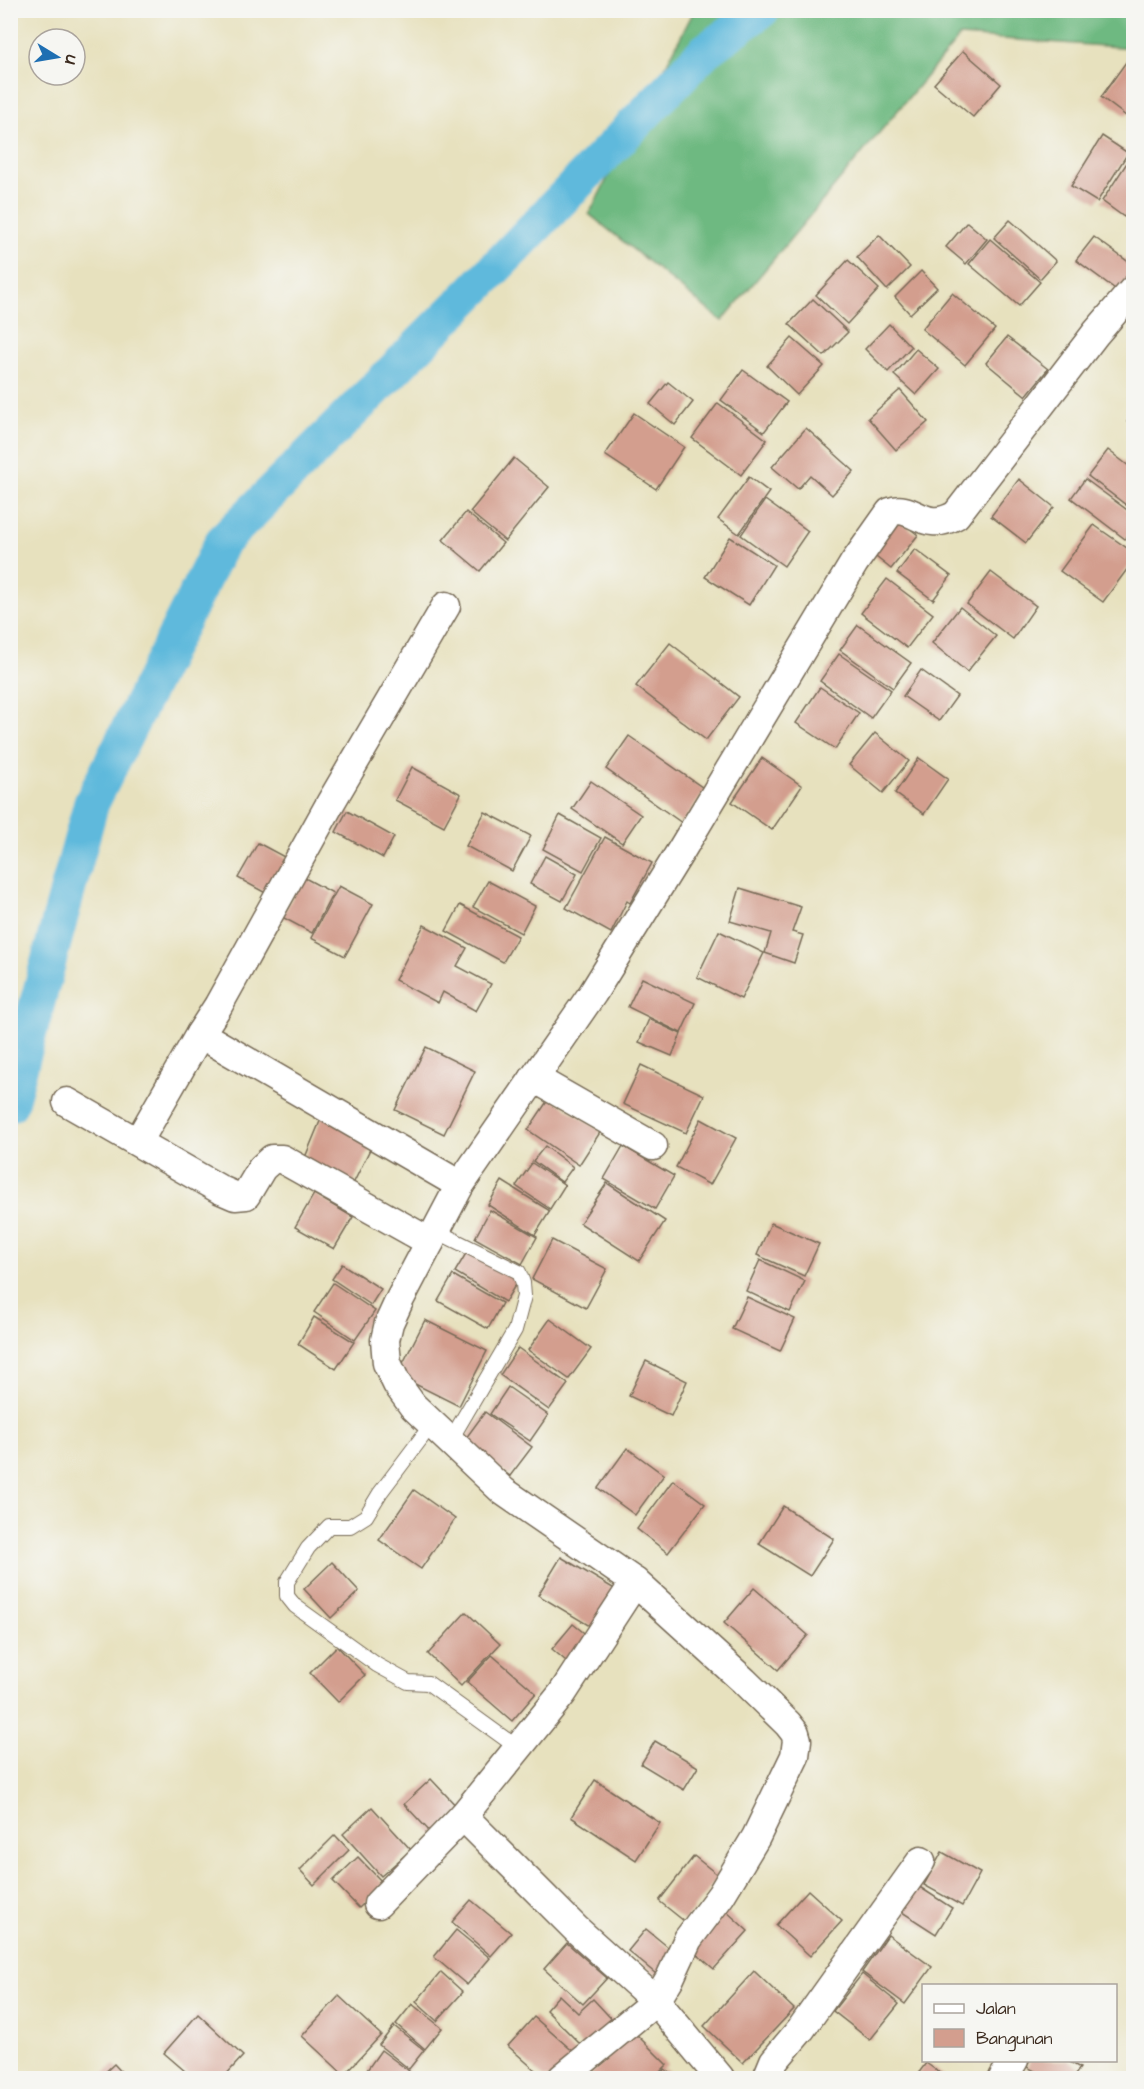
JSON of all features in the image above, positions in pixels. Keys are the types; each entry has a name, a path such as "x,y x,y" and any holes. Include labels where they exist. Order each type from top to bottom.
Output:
{"street":[{"path":"562,2079 656,2001 688,1940 721,1895 756,1837 790,1769 795,1756 797,1740 788,1724 635,1582 503,1491 414,1406 397,1384 387,1363 385,1340 389,1323 460,1185 599,983 854,563 890,512 904,511 933,522 946,520 956,515 1096,333 1134,289"},
{"path":"138,1142 218,1006 331,802 446,606"},
{"path":"200,1034 460,1185"},
{"path":"534,1078 653,1146"},
{"path":"67,1101 235,1196 246,1195 262,1168 272,1159 282,1159 433,1237"},
{"path":"378,1904 463,1816 562,1694 635,1582"},
{"path":"463,1816 576,1929 656,2001 720,2079"},
{"path":"767,2079 774,2061 801,2029 921,1861"},
{"path":"1003,2079 1013,2062"}],"lane":[{"path":"433,1237 519,1272 524,1296 515,1330 441,1432 380,1493 366,1516 350,1526 330,1526 308,1548 287,1582 287,1596 295,1606 377,1665 408,1682 428,1683 518,1748"}],"green space":[{"path":"694,11 1133,11 1133,48 960,36 722,321 589,214"}],"building":[{"path":"963,51 1001,84 973,117 934,84"},
{"path":"1126,62 1134,68 1134,106 1126,116 1101,97"},
{"path":"1102,136 1128,153 1097,202 1071,186"},
{"path":"1132,155 1134,203 1124,217 1102,201"},
{"path":"1010,220 1056,261 1040,279 994,238"},
{"path":"967,222 987,239 966,264 946,247"},
{"path":"879,235 910,267 887,290 857,257"},
{"path":"1094,237 1134,266 1134,271 1118,291 1076,260"},
{"path":"990,239 1040,282 1019,306 969,264"},
{"path":"848,260 879,289 847,324 816,295"},
{"path":"921,271 937,288 910,314 895,297"},
{"path":"952,293 995,329 965,365 922,329"},
{"path":"813,299 848,332 824,356 789,324"},
{"path":"889,324 911,347 888,372 865,349"},
{"path":"1007,337 1048,369 1026,396 986,363"},
{"path":"792,338 824,366 797,395 767,366"},
{"path":"916,349 939,369 916,395 894,375"},
{"path":"743,370 787,402 764,432 721,400"},
{"path":"668,382 693,402 675,425 650,404"},
{"path":"900,390 928,422 896,450 868,418"},
{"path":"718,403 767,440 741,475 692,438"},
{"path":"634,413 684,447 656,489 605,455"},
{"path":"1134,414 1134,428 1127,422"},
{"path":"806,428 854,471 832,495 810,475 798,489 772,467"},
{"path":"1108,450 1134,470 1134,511 1088,476"},
{"path":"514,458 549,487 505,541 470,512"},
{"path":"749,477 769,492 739,534 718,519"},
{"path":"1019,479 1054,507 1026,543 991,516"},
{"path":"1085,479 1134,515 1134,528 1125,539 1071,498"},
{"path":"765,500 808,531 784,566 741,535"},
{"path":"466,512 503,543 480,571 443,540"},
{"path":"893,515 918,535 891,569 866,549"},
{"path":"1094,525 1134,553 1134,560 1103,602 1060,571"},
{"path":"730,537 774,565 749,605 705,577"},
{"path":"915,549 951,576 933,600 897,573"},
{"path":"991,572 1036,606 1013,639 967,604"},
{"path":"887,579 933,614 907,648 861,613"},
{"path":"960,607 996,636 967,672 932,643"},
{"path":"858,625 911,663 893,688 840,650"},
{"path":"670,643 739,697 706,740 636,686"},
{"path":"839,654 891,690 871,718 820,681"},
{"path":"921,670 957,696 939,721 903,696"},
{"path":"820,687 859,713 835,749 796,723"},
{"path":"875,733 909,761 883,793 849,765"},
{"path":"629,736 706,790 682,823 606,769"},
{"path":"762,758 802,786 772,830 732,802"},
{"path":"919,758 948,779 924,814 895,793"},
{"path":"412,767 461,794 444,826 395,800"},
{"path":"591,781 641,815 622,843 572,809"},
{"path":"347,811 394,837 383,858 336,832"},
{"path":"485,812 531,836 512,871 466,846"},
{"path":"560,815 601,838 583,871 543,849"},
{"path":"605,837 652,863 630,903 627,901 611,933 566,908"},
{"path":"258,843 290,860 271,896 238,878"},
{"path":"545,856 577,874 562,901 530,884"},
{"path":"303,877 333,893 312,933 282,917"},
{"path":"488,881 535,906 521,933 473,907"},
{"path":"339,886 373,904 345,956 311,938"},
{"path":"740,888 801,907 792,932 803,935 794,963 765,953 771,933 730,921"},
{"path":"460,905 518,936 503,962 446,931"},
{"path":"424,925 467,948 457,966 491,984 476,1011 443,992 438,1003 395,980"},
{"path":"719,931 764,953 741,999 697,977"},
{"path":"642,978 695,1003 681,1033 628,1007"},
{"path":"649,1019 681,1034 672,1056 639,1042"},
{"path":"426,1047 475,1071 444,1134 395,1110"},
{"path":"641,1065 704,1095 686,1133 623,1104"},
{"path":"550,1097 601,1131 579,1165 528,1130"},
{"path":"323,1114 375,1139 353,1184 304,1160"},
{"path":"701,1119 736,1138 710,1185 676,1167"},
{"path":"545,1146 573,1167 562,1182 533,1161"},
{"path":"623,1146 674,1176 655,1209 604,1179"},
{"path":"532,1163 565,1185 550,1209 516,1186"},
{"path":"502,1181 550,1211 535,1235 488,1205"},
{"path":"607,1183 665,1221 639,1261 580,1223"},
{"path":"314,1194 353,1217 334,1249 295,1227"},
{"path":"490,1210 537,1237 522,1264 475,1238"},
{"path":"771,1223 819,1244 804,1276 757,1255"},
{"path":"552,1240 607,1269 586,1308 532,1279"},
{"path":"468,1250 519,1279 505,1302 455,1272"},
{"path":"760,1260 805,1281 790,1312 746,1291"},
{"path":"342,1264 381,1289 371,1305 332,1279"},
{"path":"453,1275 502,1303 488,1329 438,1301"},
{"path":"333,1283 375,1311 355,1340 314,1312"},
{"path":"747,1297 795,1319 780,1351 732,1329"},
{"path":"314,1317 354,1342 336,1369 298,1344"},
{"path":"550,1319 591,1349 569,1379 528,1350"},
{"path":"425,1320 487,1351 459,1406 397,1375"},
{"path":"518,1348 568,1384 549,1410 500,1375"},
{"path":"646,1361 687,1381 671,1416 629,1396"},
{"path":"508,1387 548,1415 530,1441 490,1414"},
{"path":"485,1412 532,1447 510,1476 463,1442"},
{"path":"627,1448 664,1475 635,1515 598,1488"},
{"path":"673,1480 705,1504 668,1553 637,1529"},
{"path":"414,1490 455,1519 421,1569 379,1540"},
{"path":"783,1506 834,1539 810,1576 759,1544"},
{"path":"561,1557 633,1600 610,1638 538,1595"},
{"path":"332,1562 359,1591 331,1618 304,1589"},
{"path":"754,1588 808,1635 778,1670 724,1623"},
{"path":"466,1612 500,1644 461,1686 428,1654"},
{"path":"573,1624 593,1640 572,1666 552,1649"},
{"path":"337,1646 365,1675 338,1702 310,1673"},
{"path":"492,1655 536,1693 512,1721 467,1682"},
{"path":"655,1741 698,1767 684,1790 641,1764"},
{"path":"431,1779 460,1810 433,1835 404,1804"},
{"path":"595,1780 660,1823 636,1860 571,1817"},
{"path":"372,1807 411,1850 381,1876 343,1834"},
{"path":"335,1835 349,1850 314,1885 300,1870"},
{"path":"942,1852 980,1873 962,1906 924,1885"},
{"path":"694,1856 719,1876 684,1921 659,1901"},
{"path":"358,1857 384,1884 359,1908 333,1881"},
{"path":"918,1886 952,1908 936,1934 902,1912"},
{"path":"808,1890 842,1921 810,1956 776,1925"},
{"path":"471,1900 511,1933 491,1956 452,1922"},
{"path":"725,1910 748,1931 714,1969 691,1949"},
{"path":"646,1929 679,1956 661,1978 628,1951"},
{"path":"456,1930 490,1958 467,1985 434,1957"},
{"path":"888,1935 932,1967 905,2004 862,1972"},
{"path":"567,1943 607,1978 583,2004 544,1969"},
{"path":"754,1971 794,2009 743,2063 704,2026"},
{"path":"441,1972 463,1992 437,2021 416,2002"},
{"path":"862,1974 899,2004 870,2040 833,2011"},
{"path":"559,1995 578,2013 593,1999 619,2027 590,2054 546,2010"},
{"path":"339,1996 381,2035 344,2075 302,2036"},
{"path":"412,2004 442,2028 425,2049 396,2024"},
{"path":"198,2014 243,2056 223,2078 193,2078 164,2053"},
{"path":"534,2017 576,2054 555,2078 544,2078 508,2046"},
{"path":"394,2026 424,2050 409,2069 379,2045"},
{"path":"633,2031 667,2065 654,2078 594,2078 590,2075"},
{"path":"381,2050 409,2071 403,2078 378,2078 367,2070"},
{"path":"1029,2062 1070,2062 1080,2068 1073,2078 1048,2078 1027,2067"},
{"path":"926,2063 947,2078 915,2078"},
{"path":"114,2064 127,2078 99,2078"},
{"path":"665,2069 677,2078 657,2078"}],"waterway":[{"path":"10,1104 91,804 222,542 469,295 705,51 762,10"}]}
